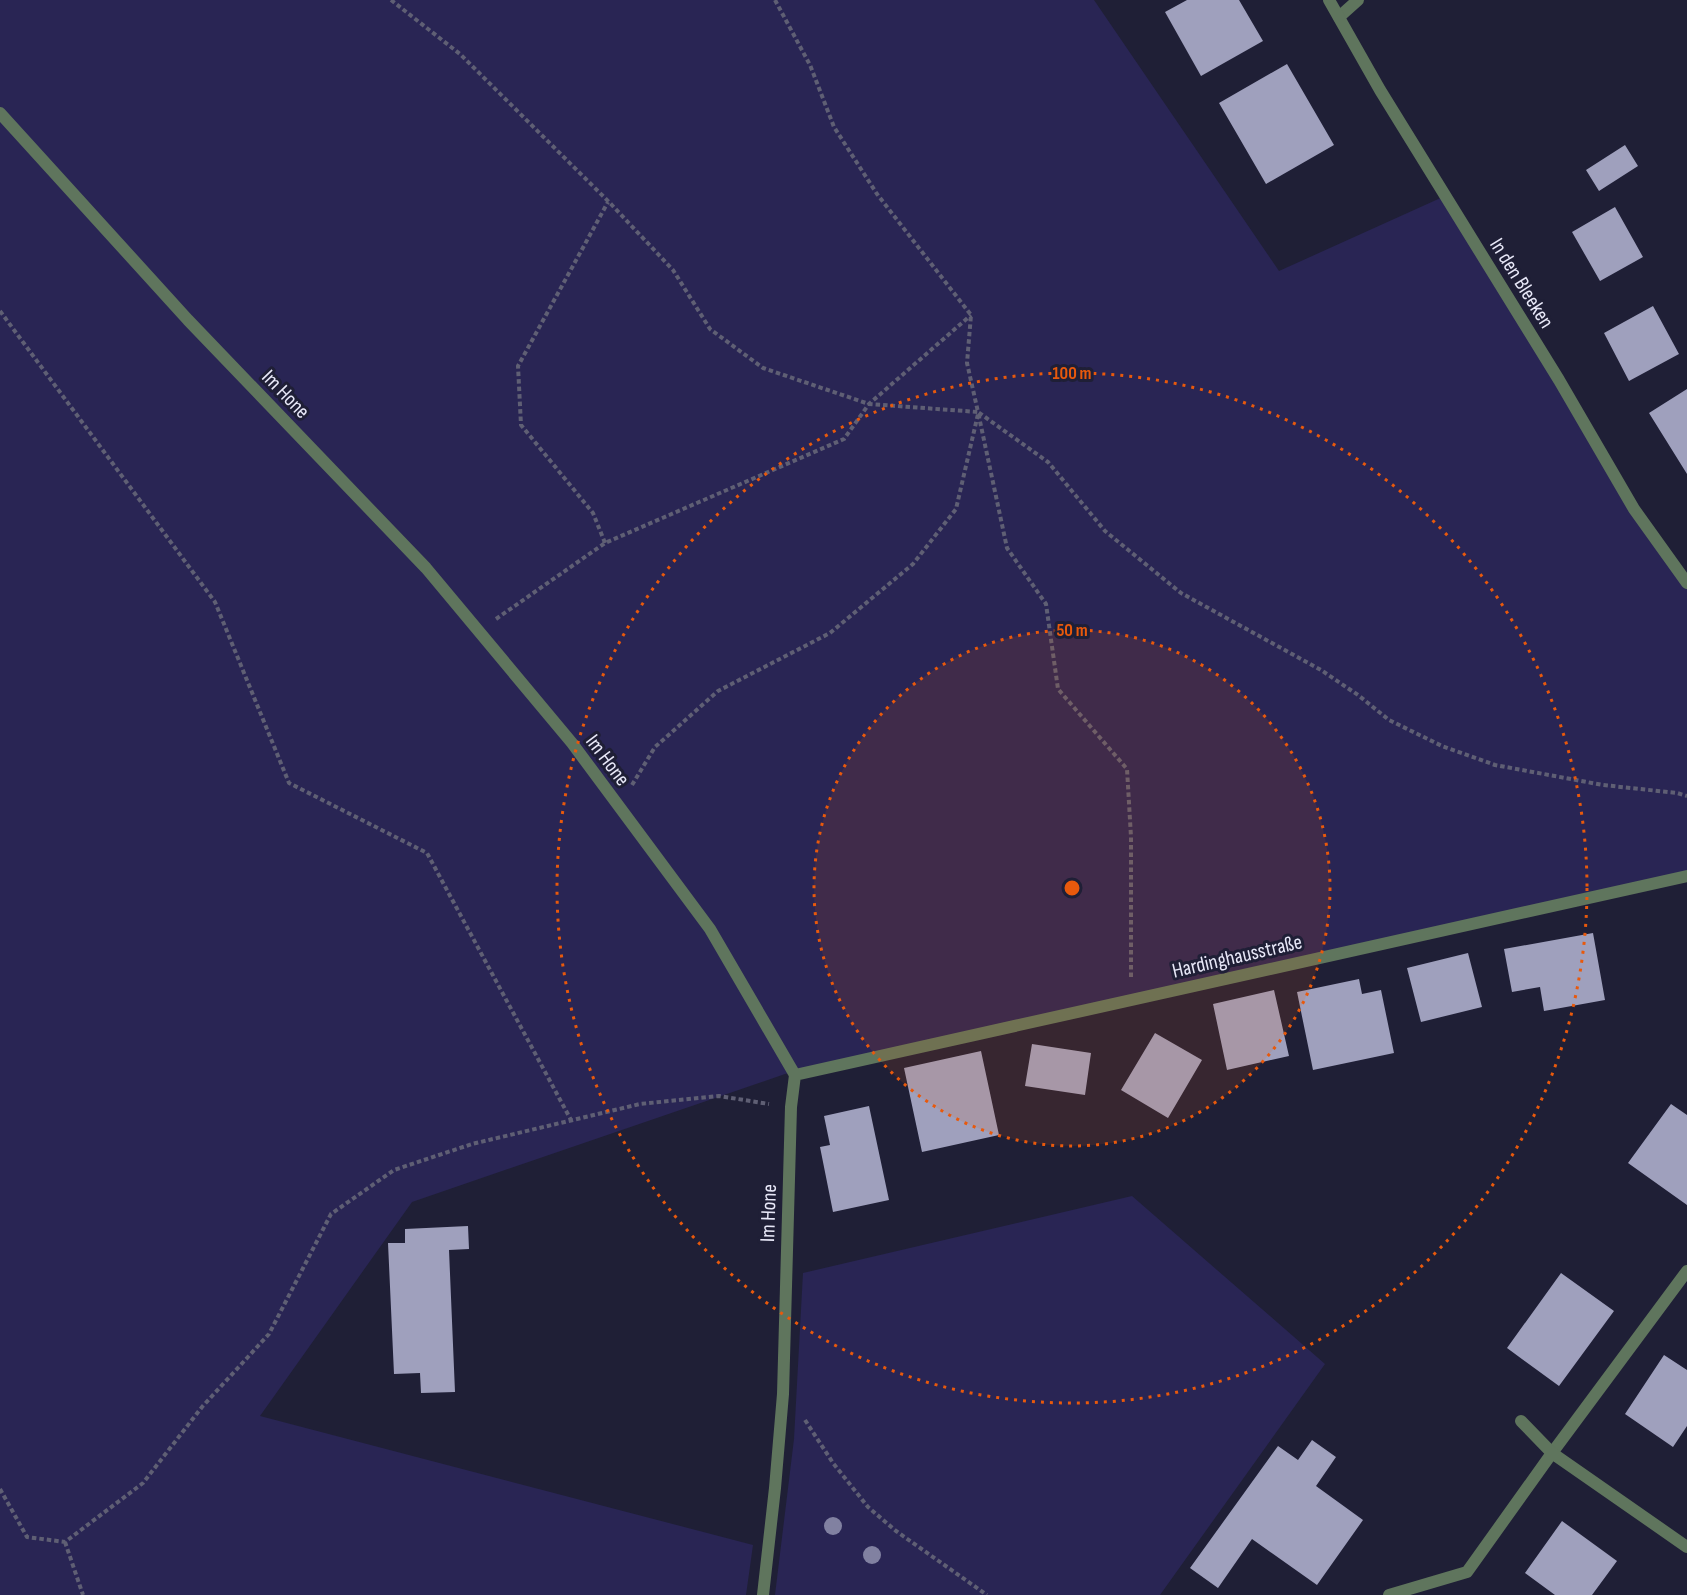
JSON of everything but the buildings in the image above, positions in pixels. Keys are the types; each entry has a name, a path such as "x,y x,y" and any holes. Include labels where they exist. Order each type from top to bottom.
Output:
{"street":[{"name":"In den Bleeken","path":"1329,0 1380,90 1559,380 1634,509 1687,584"},
{"path":"1339,17 1358,0"},
{"name":"Im Hone","path":"0,113 188,320 426,568 572,743 710,929 795,1075 791,1107 783,1394 763,1595"},
{"name":"Hardinghausstraße","path":"795,1075 1687,876"},
{"path":"1389,1595 1467,1572 1687,1271"},
{"path":"1521,1421 1552,1453 1687,1547"}],"path":[{"path":"391,0 460,54 609,202 673,270 710,328 763,368 868,404 978,412 1048,462 1105,531 1181,593 1321,670 1389,720 1442,746 1495,765 1603,785 1687,796"},
{"path":"775,0 810,64 834,127 877,194 971,315 967,363 1007,548 1046,604 1058,689 1127,769 1131,837 1131,1000"},
{"path":"605,543 592,513 521,425 518,366 609,202"},
{"path":"0,311 215,602 289,783 427,853 571,1120"},
{"path":"478,631 605,543 844,439 868,404 971,315"},
{"path":"619,806 655,747 718,692 830,633 913,564 956,509 978,412"},
{"path":"0,1489 27,1538 65,1542 143,1483 202,1407 269,1334 332,1214 394,1170 472,1144 640,1104 719,1096 791,1107"},
{"path":"783,1394 806,1421 833,1463 868,1508 896,1531 987,1595"},
{"path":"65,1542 83,1595"}],"shaded area":[{"path":"0,0 1094,0 1279,271 1445,196 1687,583 1687,876 785,1074 412,1202 260,1416 753,1545 746,1595 0,1595"},
{"path":"1132,1196 1325,1364 1160,1595 775,1595 794,1439 803,1273"}]}
